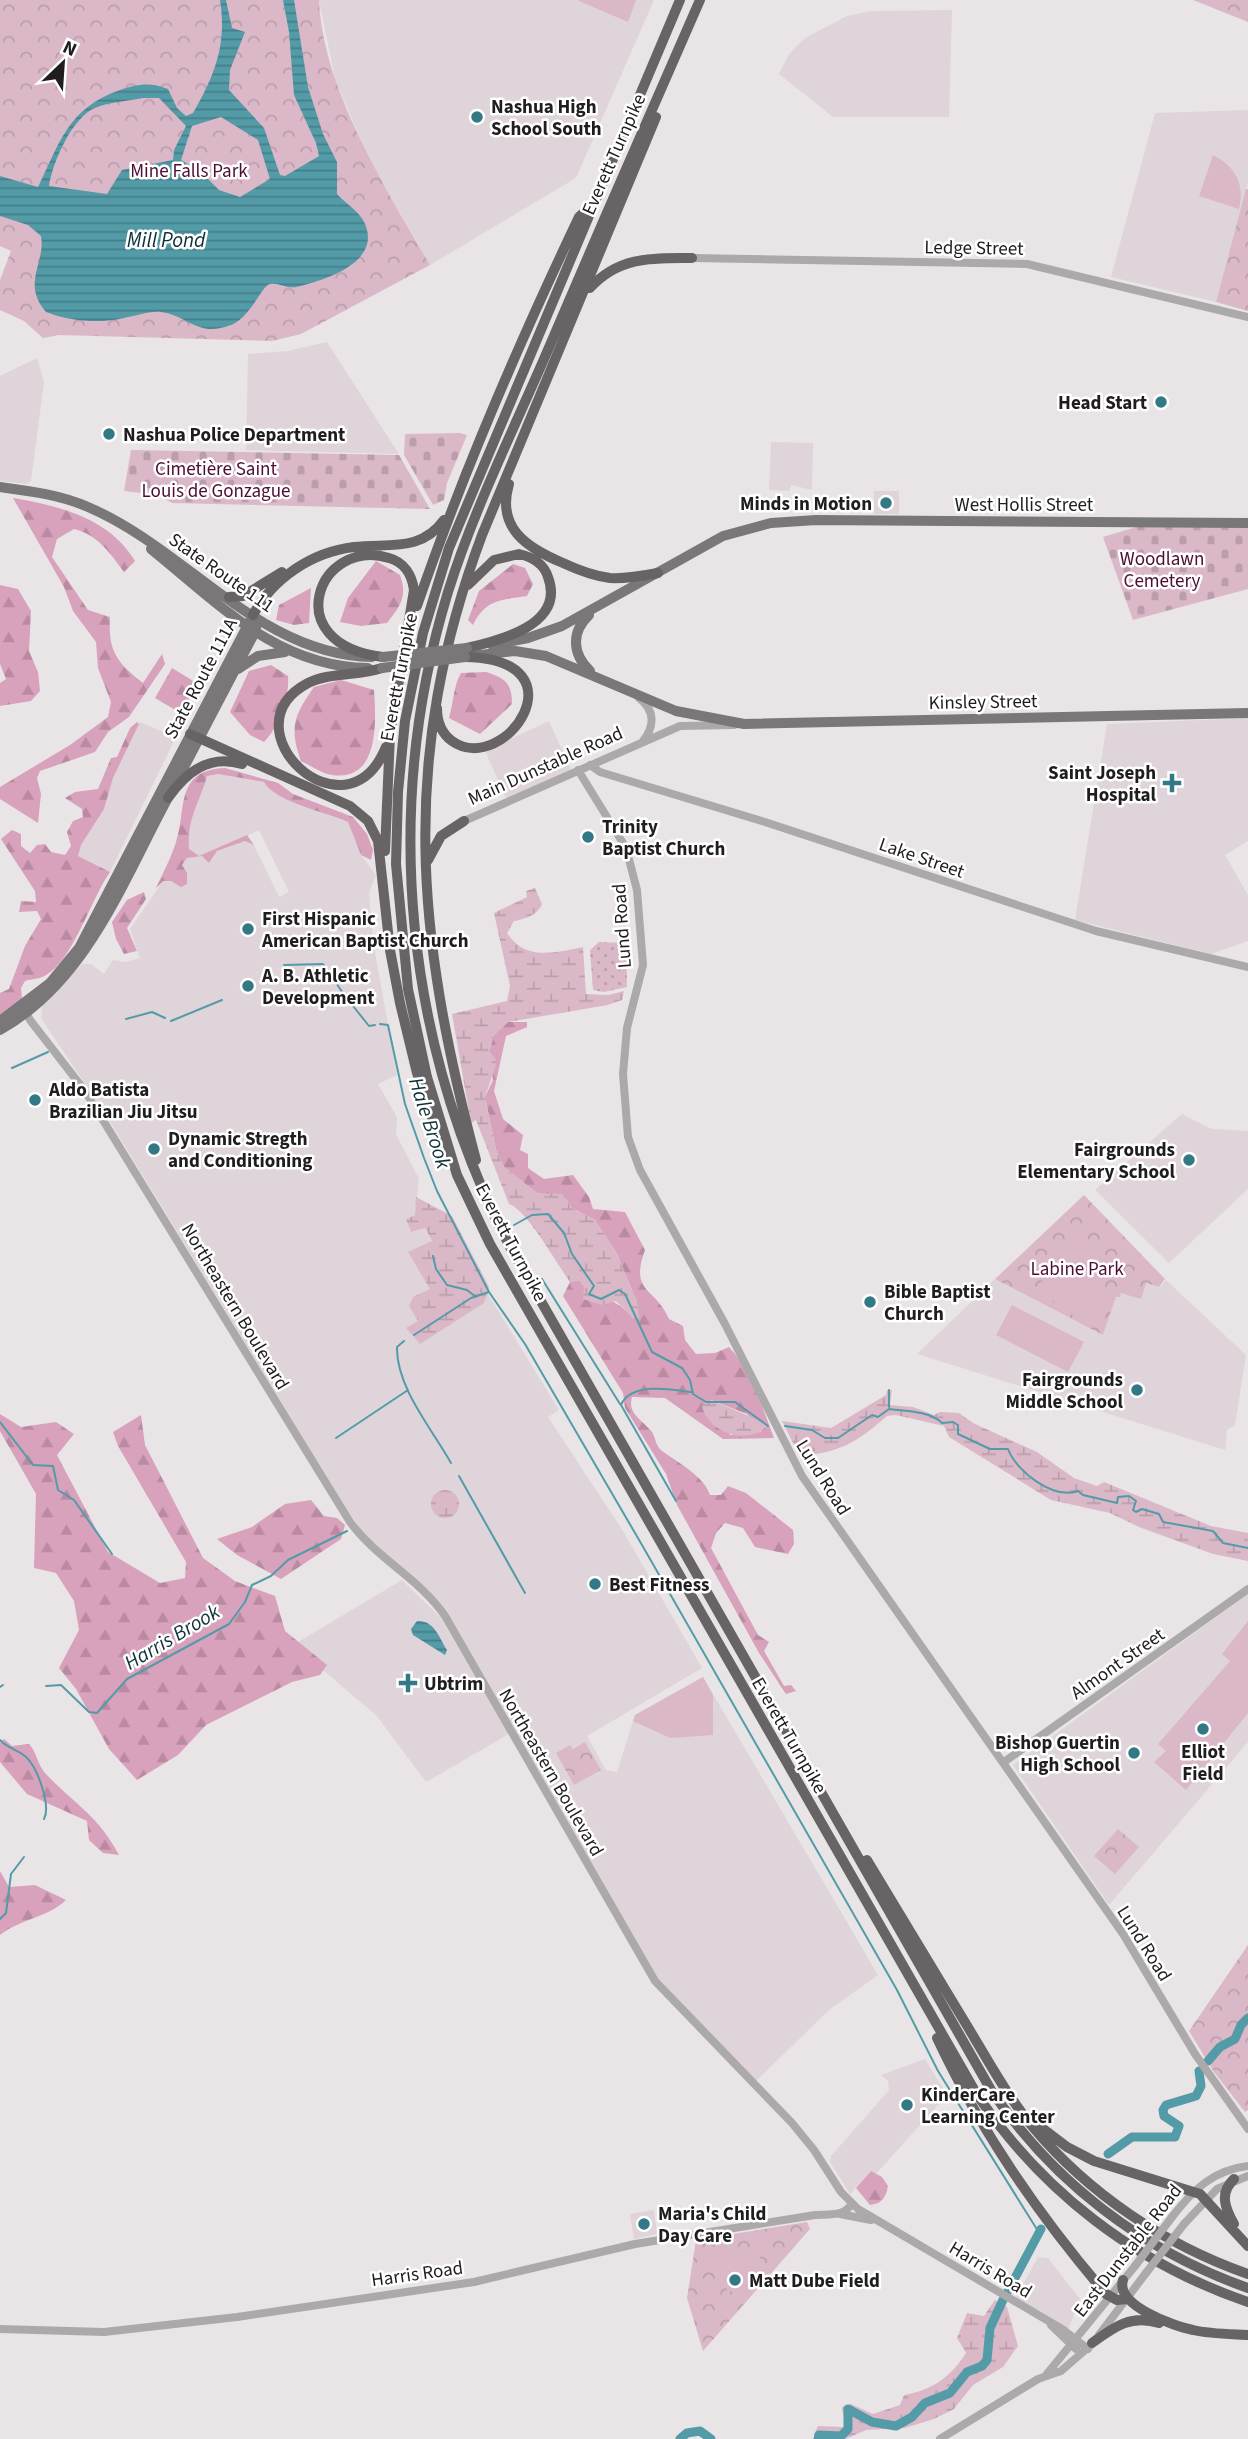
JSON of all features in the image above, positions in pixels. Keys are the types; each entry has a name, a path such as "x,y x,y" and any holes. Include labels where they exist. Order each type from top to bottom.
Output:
{"highway":[{"name":"Everett Turnpike","path":"680,0 449,548 423,633 405,721 396,828 401,944 420,1051 457,1175 503,1268 981,2101 1013,2143 1050,2183 1099,2224 1151,2258 1206,2286 1248,2302"},
{"name":"Everett Turnpike","path":"701,0 471,528 447,596 424,691 410,816 410,879 423,994 443,1082 486,1200 519,1263 972,2059 1023,2133 1066,2179 1121,2224 1183,2261 1248,2288"},
{"path":"486,1200 443,1027 432,950 425,873 427,768 433,709 459,603 482,535 583,299 701,0"},
{"path":"402,659 452,505 499,387 579,217 595,202"},
{"path":"583,299 604,275 627,262 648,258 692,258"},
{"path":"531,420 506,501 508,519 519,538 540,553 598,576 627,578 658,573"},
{"path":"229,597 242,597 273,577 341,549 418,542 440,526 452,505"},
{"path":"459,603 478,572 505,555 519,554 535,560 550,580 547,605 530,626 510,637 466,653"},
{"path":"382,663 339,645 327,632 319,616 319,596 325,581 339,566 361,556 392,559 403,566 411,577 414,593 390,735 385,818 386,918"},
{"path":"253,615 272,586 304,564"},
{"path":"441,672 438,717 447,737 470,747 486,745 504,737 520,723 527,710 529,695 526,682 506,663 466,653"},
{"path":"382,663 317,679 301,688 284,710 281,737 286,755 302,773 314,780 335,785 355,780 372,769 385,752 390,735"},
{"path":"195,736 355,809 374,831 380,855 396,985 417,1073 440,1141 457,1175"},
{"path":"168,797 193,770 221,760 241,764 329,797"},
{"path":"425,873 430,852 438,839 464,821"},
{"path":"755,1677 997,2075 1040,2135 1102,2194 1177,2243 1248,2274"},
{"path":"904,1969 952,2070 982,2123 1050,2222 1110,2297 1127,2299 1154,2315 1190,2330"},
{"path":"997,2075 1032,2119 1071,2150 1107,2166 1194,2191 1206,2198 1248,2245"},
{"path":"1234,2179 1227,2188 1225,2203 1233,2222 1248,2245"},
{"path":"1123,2280 1122,2290 1127,2299"},
{"path":"1088,2349 1116,2326 1133,2319 1190,2330 1248,2335"}],"main road":[{"path":"0,487 79,503 114,520 141,538"},
{"name":"State Route 111","path":"466,653 536,636 604,604 723,536 758,526 800,520"},
{"name":"West Hollis Street","path":"800,520 1248,523"},
{"name":"State Route 111","path":"141,538 283,635 313,648 382,663"},
{"name":"State Route 111","path":"141,538 251,629 292,653 333,666 466,653 533,653 676,711 719,722"},
{"path":"600,678 582,662 575,643 582,622 604,604"},
{"name":"State Route 111A","path":"81,951 168,797 195,736 229,681 251,629 253,615"},
{"name":"State Route 111A","path":"81,951 251,629"},
{"path":"229,681 243,664 253,658 272,653 292,653"},
{"name":"Kinsley Street","path":"719,722 744,724 1248,713"},
{"path":"0,1030 64,978 81,951"},
{"path":"0,1021 27,1010"}],"street":[{"name":"Ledge Street","path":"692,258 1027,264 1248,317"},
{"name":"Main Dunstable Road","path":"621,687 642,701 651,712 650,729 641,742"},
{"name":"Main Dunstable Road","path":"464,821 682,726 744,724"},
{"name":"Lake Street","path":"590,765 611,776 841,846 1081,927 1248,967"},
{"name":"Lund Road","path":"578,770 624,844 637,890 643,965 627,1028 623,1073 628,1137 635,1159 725,1324 802,1476 1123,1934 1187,2042 1248,2129"},
{"name":"Northeastern Boulevard","path":"27,1010 85,1091 351,1522 370,1545 425,1591 445,1616 655,1982 792,2123 852,2203"},
{"name":"Almont Street","path":"1004,1762 1248,1589"},
{"name":"East Dunstable Road","path":"1046,2375 1194,2191 1220,2173 1248,2165"},
{"name":"East Dunstable Road","path":"940,2439 1046,2375 1061,2371 1088,2349 1206,2198 1234,2179 1248,2176"},
{"name":"Harris Road","path":"837,2213 852,2203 1051,2325 1074,2343 1088,2349"},
{"name":"Harris Road","path":"0,2329 104,2332 178,2321 224,2319 474,2282 662,2239 837,2213 878,2221"}],"shaded area":[{"name":"Nashua High School South","path":"319,0 654,0 576,178 430,265 367,155 335,79"},
{"path":"952,10 949,117 833,117 779,74 789,54 805,38 847,16 871,11"},
{"path":"1248,110 1248,183 1216,302 1111,277 1155,113"},
{"path":"327,342 399,454 246,450 248,354 288,351"},
{"path":"37,358 44,382 31,481 27,484 0,481 0,376"},
{"path":"771,442 813,443 812,490 791,485 790,491 769,490"},
{"name":"Minds in Motion","path":"874,491 899,491 899,514 874,514"},
{"name":"Saint Joseph Hospital","path":"1248,718 1248,841 1225,855 1248,895 1248,941 1211,954 1075,920 1107,724"},
{"path":"549,721 571,770 506,798 485,751"},
{"path":"140,722 176,737 110,872 78,856 81,845 104,809 113,778"},
{"path":"218,774 264,782 285,798 348,822 361,855 376,875 369,893 373,941 397,1075 378,1084 397,1117 396,1134 419,1179 415,1215 406,1219 411,1232 425,1228 432,1242 486,1291 559,1410 548,1417 623,1531 702,1668 587,1736 606,1770 617,1772 635,1715 703,1677 878,1975 829,2010 756,2081 660,1983 453,1622 433,1595 365,1535 349,1513 104,1112 41,1018 42,1006 82,964 91,964 104,974 113,960 126,962 140,958 130,929 163,881 171,881 187,858 195,856 189,849 188,830 192,810 207,776","holes":["259,830 289,892 279,897 254,845 245,841 217,851 209,863 203,856"]},
{"name":"Fairgrounds Elementary School","path":"1182,1114 1212,1129 1248,1131 1248,1189 1169,1263 1095,1190"},
{"name":"Fairgrounds Middle School","path":"995,1279 1103,1335 1116,1296 1146,1283 1160,1287 1166,1280 1246,1355 1235,1425 1227,1430 1225,1450 917,1354"},
{"path":"402,1580 440,1617 509,1734 426,1782 376,1715 293,1645"},
{"name":"Bishop Guertin High School","path":"1248,1594 1248,1742 1109,1905 1013,1765"},
{"path":"925,2059 947,2095 876,2174 871,2171 850,2194 830,2162 831,2156 889,2090 888,2081 881,2075"},
{"name":"Maria's Child Day Care","path":"654,2210 657,2234 634,2239 630,2214"},
{"path":"1038,2257 1048,2258 1080,2299 1068,2330 1015,2299"}],"green space":[{"name":"Mine Falls Park","path":"0,0 319,0 323,34 344,103 377,171 430,265 301,334 272,341 59,335 43,338 24,321 0,310 0,280 11,251 0,246"},
{"path":"577,0 636,0 628,22"},
{"path":"1193,0 1248,0 1248,22"},
{"path":"1213,155 1228,165 1237,177 1241,192 1239,209 1199,196"},
{"path":"1248,189 1248,311 1216,302"},
{"path":"405,434 467,435 447,483 444,500 433,505 404,455"},
{"name":"Cimetière Saint Louis de Gonzague","path":"131,450 399,455 430,509 172,503 158,495 124,491"},
{"path":"13,498 82,516 112,534 124,546 135,561 124,572 97,540 74,529 57,539 52,557 88,610 110,617 112,647 126,668 143,683 162,654 165,664 129,717 108,732 95,752 40,771 37,778 41,794 38,823 0,799 0,787 70,745 108,717 111,702 98,668 96,642 73,611 64,587"},
{"name":"Woodlawn Cemetery","path":"1136,527 1248,527 1248,589 1133,620 1103,537"},
{"path":"376,561 400,575 403,595 399,606 387,623 361,626 340,622 348,598"},
{"path":"513,564 525,568 533,584 527,596 501,600 488,606 473,625 468,620 479,591"},
{"path":"0,585 18,589 31,611 29,651 38,672 40,691 31,701 0,706 0,683 6,679 0,664"},
{"path":"311,588 309,623 294,625 276,620 279,605"},
{"path":"271,665 288,676 288,684 278,721 264,742 250,735 230,712 249,671"},
{"path":"172,668 195,682 184,715 155,698"},
{"path":"486,672 506,682 511,691 512,704 480,734 449,718 461,673"},
{"path":"341,680 374,690 374,732 372,747 359,769 348,775 332,775 301,761 295,730 298,714 314,687"},
{"path":"137,722 139,724 113,778 104,809 81,845 78,856 110,872 65,956 44,976 25,981 21,988 22,999 0,1016 0,993 9,989 25,946 41,919 37,911 19,912 21,901 36,902 35,891 1,839 12,830 21,834 21,846 30,853 37,845 45,844 51,852 65,855 71,846 67,832 73,821 83,817 82,809 65,798 75,792 98,789 111,758 117,757 130,728"},
{"path":"225,768 278,783 293,794 353,817 367,834 373,850 371,860 361,855 348,822 290,801 270,789 264,782 218,774 207,776 192,819 189,849 199,856 247,835 254,845 245,841 217,851 209,863 202,856 187,858 182,865 187,873 187,884 181,887 171,881 163,881 156,888 176,842 185,794 190,784 197,776 209,770"},
{"path":"535,888 542,904 534,914 514,921 507,933 514,942 522,948 541,953 583,947 586,994 608,995 624,991 622,1000 608,1005 508,1022 494,1035 489,1050 497,1062 485,1097 496,1150 504,1167 537,1193 562,1194 572,1208 595,1220 617,1254 637,1302 639,1318 633,1318 616,1301 602,1305 583,1299 584,1287 579,1280 570,1282 533,1227 509,1204 476,1120 471,1123 452,1014 507,1001 510,986 494,913 527,897 526,891"},
{"path":"144,892 146,899 127,928 137,951 124,954 116,939 112,922 127,900"},
{"path":"599,942 626,943 627,987 604,992 593,990 590,950"},
{"path":"508,1022 527,1022 527,1027 506,1036 494,1091 503,1119 523,1135 520,1150 528,1154 528,1168 544,1179 573,1175 589,1197 593,1209 625,1212 645,1250 640,1275 646,1289 658,1301 669,1319 683,1326 685,1340 696,1354 715,1353 729,1347 756,1390 774,1438 723,1439 665,1398 632,1397 631,1403 634,1412 652,1432 660,1449 696,1476 710,1495 721,1495 728,1486 746,1493 793,1530 794,1544 788,1554 755,1547 743,1528 725,1523 716,1533 711,1548 758,1635 769,1642 764,1651 784,1686 791,1685 796,1691 786,1694 759,1653 677,1505 666,1474 625,1408 623,1393 563,1296 570,1282 579,1280 589,1290 619,1305 633,1318 637,1302 617,1254 595,1220 572,1208 566,1199 537,1193 504,1167 496,1150 485,1097 493,1080 489,1051 494,1035","holes":["711,1400 747,1414 761,1432 730,1435"]},
{"name":"Labine Park","path":"1084,1195 1165,1279 1159,1287 1146,1283 1141,1299 1121,1293 1120,1297 1116,1297 1103,1335 995,1279"},
{"path":"416,1197 452,1216 489,1287 484,1303 420,1344 406,1328 418,1321 409,1306 413,1297 430,1289 408,1252 432,1241 425,1228 411,1232 406,1219 415,1215"},
{"path":"1082,1238 1098,1259 1105,1281 1102,1304 1089,1327 1036,1288"},
{"path":"1012,1305 1084,1342 1068,1372 996,1335"},
{"path":"887,1390 892,1390 890,1405 913,1407 934,1415 940,1412 959,1413 973,1423 1037,1452 1074,1478 1097,1486 1104,1482 1211,1526 1248,1533 1248,1561 1213,1554 1139,1527 1110,1513 1051,1500 949,1437 944,1426 896,1415 887,1416 847,1445 825,1452 799,1455 782,1421 831,1428 886,1395"},
{"path":"711,1400 765,1423 766,1427 758,1433 738,1436 719,1429 705,1414 702,1405"},
{"path":"0,1414 21,1427 56,1422 74,1434 57,1455 108,1552 160,1583 185,1578 186,1562 118,1446 113,1432 141,1415 145,1445 203,1558 235,1581 275,1596 285,1631 327,1665 320,1675 292,1682 206,1725 178,1755 137,1780 109,1749 76,1689 59,1668 79,1630 74,1601 56,1573 34,1568 36,1494 0,1431"},
{"path":"445,1490 455,1494 459,1504 455,1514 445,1518 435,1514 431,1504 435,1494"},
{"path":"311,1500 324,1516 337,1518 345,1525 341,1539 281,1579 237,1555 217,1539 252,1527 285,1504"},
{"name":"Elliot Field","path":"1248,1621 1248,1713 1186,1790 1154,1762 1166,1751 1158,1744 1230,1661 1222,1654"},
{"path":"703,1677 713,1695 713,1735 670,1738 633,1721 635,1715"},
{"path":"4,1739 12,1746 29,1744 45,1773 94,1819 119,1855 103,1853 89,1840 87,1821 27,1794 0,1762 0,1743"},
{"path":"585,1742 601,1770 574,1785 556,1753 570,1745 573,1749"},
{"path":"1118,1829 1139,1847 1115,1874 1094,1856"},
{"path":"0,1871 9,1887 35,1885 66,1900 51,1911 0,1935"},
{"path":"1248,1945 1248,2110 1245,2112 1214,2072 1189,2031"},
{"path":"871,2171 882,2177 888,2186 883,2199 870,2205 856,2188"},
{"path":"807,2222 810,2229 703,2351 687,2298 696,2240"},
{"name":"Matt Dube Field","path":"727,2244 755,2252 768,2268 728,2293 709,2248"},
{"path":"995,2300 1007,2307 1018,2346 1003,2367 973,2385 954,2409 905,2428 866,2430 846,2439 818,2439 814,2435 818,2426 845,2427 842,2407 851,2404 873,2414 900,2405 904,2395 940,2382 966,2353 957,2338 967,2313 984,2316"}],"water":[{"name":"Mill Pond","path":"220,0 226,0 232,28 245,32 230,70 229,90 264,128 280,175 285,176 319,156 316,143 294,95 289,32 283,0 294,0 308,87 323,134 337,162 337,194 363,220 368,235 366,247 359,258 348,267 321,280 293,287 270,284 238,321 220,328 202,328 161,312 94,321 46,312 35,292 41,236 28,225 0,216 0,176 38,187 60,141 77,117 102,97 120,90 144,85 162,87 168,89 177,108 186,116 193,113 217,59 222,16","holes":["159,98 186,126 174,150 173,160 122,170 107,194 49,186 64,142 87,113 106,104","221,117 258,140 270,179 240,197 219,190 204,175 181,160 192,126"]},
{"path":"417,1621 432,1626 447,1650 445,1655 413,1635 411,1629"}],"waterway":[{"name":"Hale Brook","path":"284,965 323,964 345,996"},
{"name":"Hale Brook","path":"171,1021 222,1000"},
{"name":"Hale Brook","path":"353,1006 369,1026 375,1025"},
{"name":"Hale Brook","path":"126,1019 152,1012 165,1018"},
{"name":"Hale Brook","path":"380,1024 388,1025 405,1104 437,1191 489,1292 471,1298 414,1335"},
{"name":"Hale Brook","path":"12,1068 48,1052"},
{"path":"514,1225 532,1215 548,1214 564,1233 572,1254 594,1286 589,1294 601,1299 619,1290 625,1294 652,1352 682,1368 690,1380 693,1394 706,1402 735,1402 768,1426"},
{"path":"433,1256 436,1269 447,1285 467,1290 476,1297"},
{"path":"542,1279 620,1404"},
{"path":"489,1292 525,1344 642,1545 897,1990 938,2071 1038,2231"},
{"name":"Harris Brook","path":"404,1341 397,1347 402,1377 416,1407 451,1463"},
{"path":"336,1438 408,1390"},
{"path":"676,1501 621,1405 626,1398 642,1390 691,1392"},
{"path":"889,1390 889,1407"},
{"path":"785,1426 812,1430 825,1438 838,1438 872,1415 878,1417 889,1409 924,1414 942,1423 953,1422 958,1425 958,1434 990,1449 1008,1449 1027,1474 1047,1487 1068,1493 1078,1491 1083,1495 1117,1503 1118,1497 1129,1496 1136,1501 1133,1510 1136,1512 1142,1509 1159,1514 1163,1522 1213,1531 1223,1543 1248,1548"},
{"path":"0,1422 33,1465 53,1466 58,1490 74,1500 112,1554"},
{"path":"459,1476 525,1593"},
{"name":"Harris Brook","path":"46,1686 61,1685 89,1712 97,1713 127,1679 229,1624 245,1602 252,1585 271,1576 288,1560 347,1531"},
{"name":"Harris Brook","path":"0,1740 24,1755 35,1770 45,1797 44,1819"},
{"name":"Harris Brook","path":"0,1919 6,1913 11,1874 24,1857"},
{"path":"1208,2061 1220,2047 1235,2039 1241,2025 1248,2018"},
{"path":"1108,2154 1132,2137 1175,2137 1179,2126 1164,2116 1163,2110 1166,2105 1196,2096 1201,2086 1199,2071"},
{"path":"1008,2291 1041,2229"},
{"path":"818,2439 819,2435 841,2436 848,2429 848,2409 872,2422 896,2426 912,2417 925,2403 950,2393 967,2372 982,2366 987,2360 990,2328 1003,2300"},
{"path":"680,2439 687,2433 700,2431 711,2439"}],"place":[{"name":"Nashua High School South","path":"477,117"},
{"name":"Head Start","path":"1161,402"},
{"name":"Nashua Police Department","path":"109,434"},
{"name":"Minds in Motion","path":"886,503"},
{"name":"Saint Joseph Hospital","path":"1172,783"},
{"name":"Trinity Baptist Church","path":"588,837"},
{"name":"First Hispanic American Baptist Church","path":"248,929"},
{"name":"A. B. Athletic Development","path":"248,986"},
{"name":"Aldo Batista Brazilian Jiu Jitsu","path":"35,1100"},
{"name":"Dynamic Stregth and Conditioning","path":"154,1149"},
{"name":"Fairgrounds Elementary School","path":"1189,1160"},
{"name":"Bible Baptist Church","path":"870,1302"},
{"name":"Fairgrounds Middle School","path":"1137,1390"},
{"name":"Best Fitness","path":"595,1584"},
{"name":"Ubtrim","path":"408,1683"},
{"name":"Elliot Field","path":"1203,1729"},
{"name":"Bishop Guertin High School","path":"1134,1753"},
{"name":"KinderCare Learning Center","path":"907,2105"},
{"name":"Maria's Child Day Care","path":"644,2224"},
{"name":"Matt Dube Field","path":"735,2280"}]}
